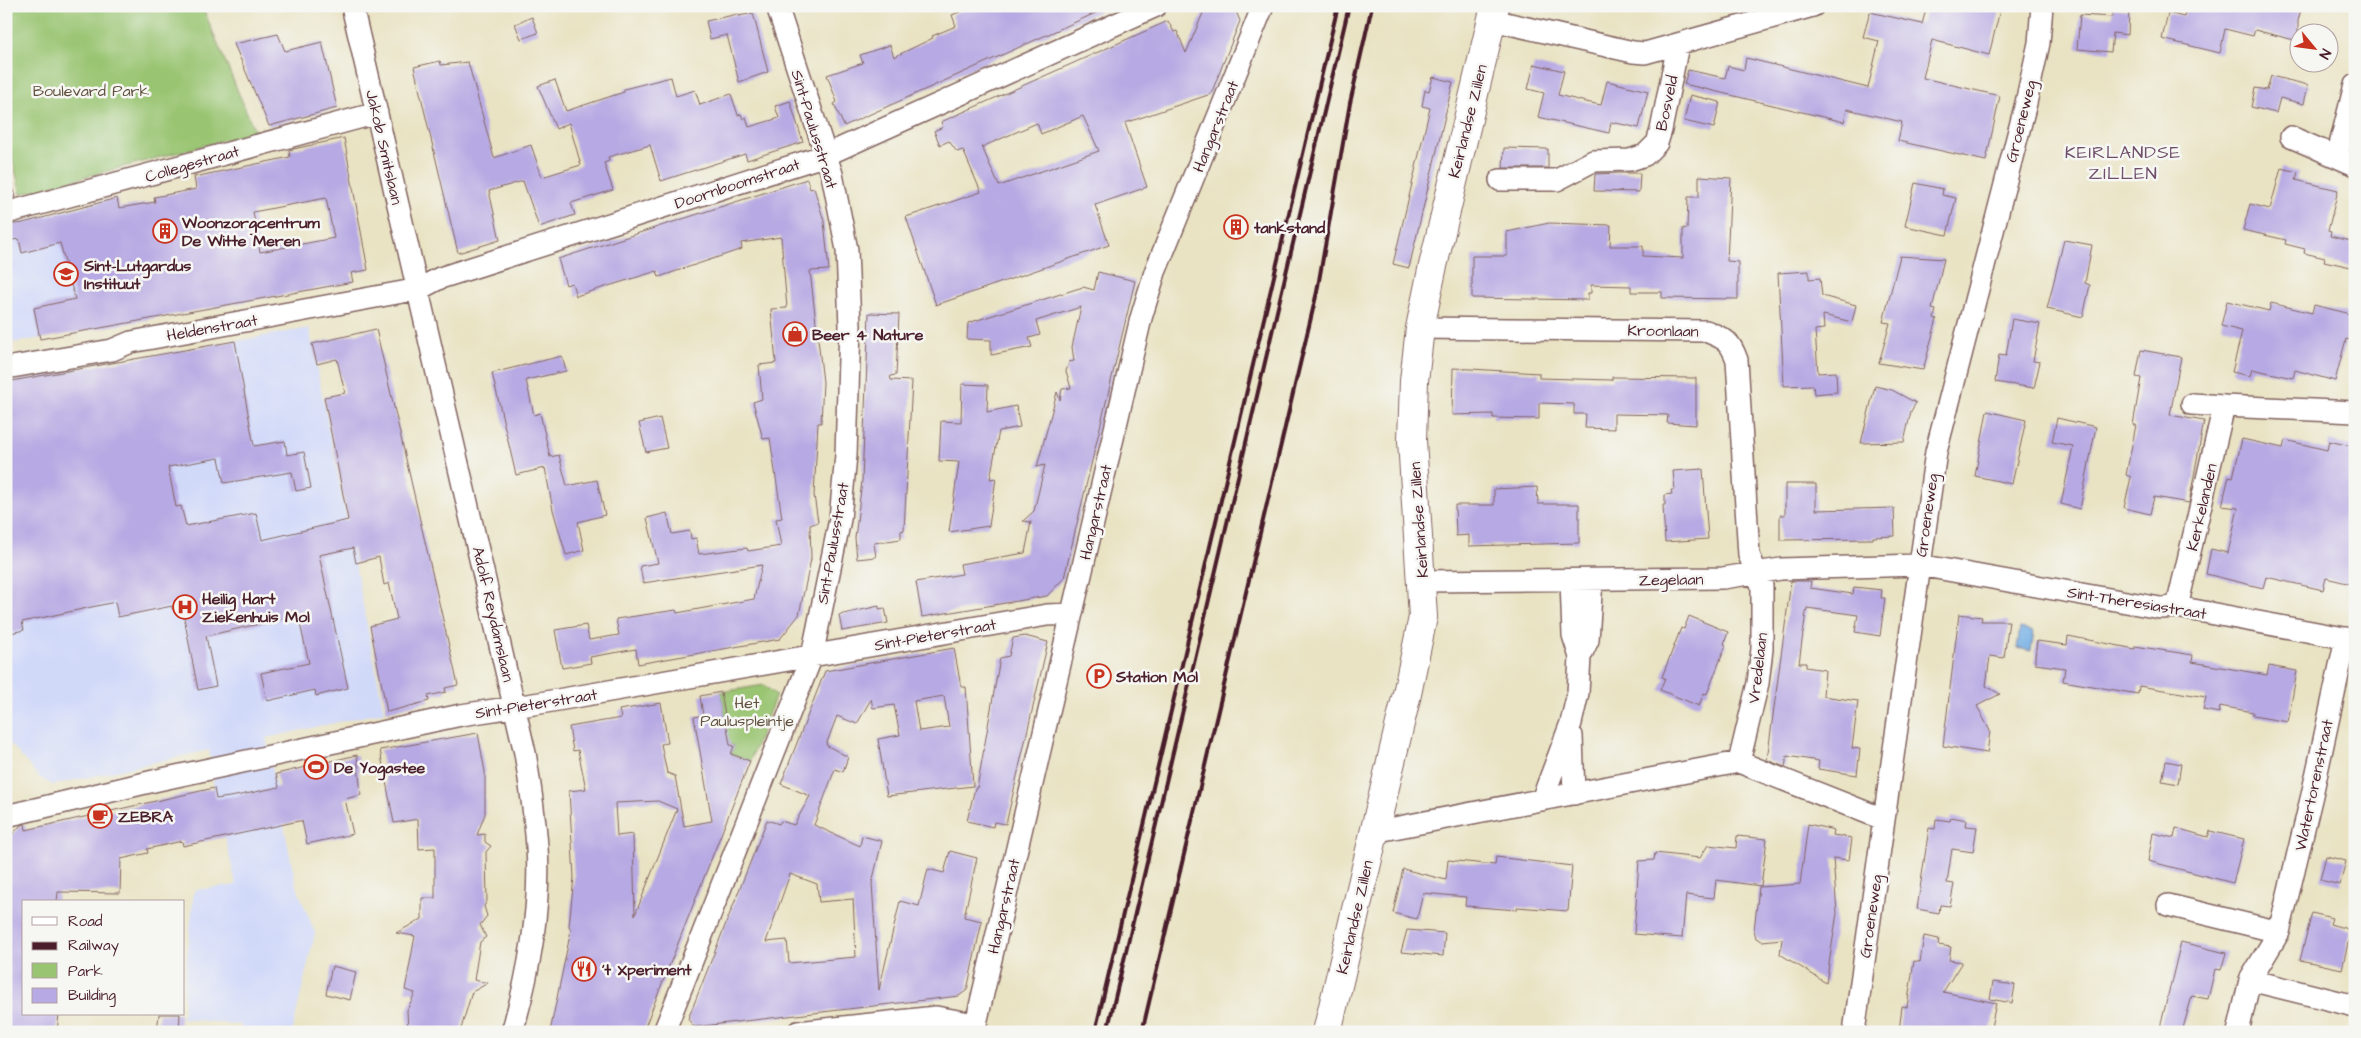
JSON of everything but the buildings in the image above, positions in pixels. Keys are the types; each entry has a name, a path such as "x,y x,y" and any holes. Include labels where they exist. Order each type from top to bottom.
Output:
{"main road":[{"name":"Keirlandse Zillen","path":"1327,1032 1417,651 1423,617 1412,440 1414,381 1420,328 1493,13"}],"street":[{"name":"Jakob Smitslaan","path":"352,6 419,288"},
{"name":"Sint-Paulusstraat","path":"664,1032 812,656 840,519 848,409 850,326 846,250 832,174 816,130 777,6"},
{"name":"Doornboomstraat","path":"419,288 450,275 826,155 1156,6"},
{"name":"Hangarstraat","path":"974,1028 1141,318 1155,272 1263,6"},
{"name":"Bosveld","path":"1493,13 1633,52 1645,53 1678,46 1813,6"},
{"name":"Groeneweg","path":"1854,1032 1936,452 2026,103 2039,43 2042,6"},
{"name":"Bosveld","path":"1500,180 1558,180 1593,161 1630,160 1646,155 1657,143 1661,130 1678,46"},
{"path":"2291,137 2346,161 2355,85"},
{"name":"Collegestraat","path":"6,213 377,113"},
{"name":"Heldenstraat","path":"6,368 112,350 131,342 419,288"},
{"name":"Adolf Reydamslaan","path":"419,288 525,753 537,849 534,918 527,973 512,1032"},
{"name":"Kroonlaan","path":"1420,328 1706,331 1726,340 1732,346 1737,360 1749,555 1757,572"},
{"path":"2192,404 2355,412"},
{"name":"Kerkelanden","path":"2177,607 2224,406"},
{"name":"Zegelaan","path":"1422,581 1723,578 1781,569 1919,565"},
{"name":"Sint-Theresiastraat","path":"1919,565 2160,608 2177,607 2350,639"},
{"name":"Vredelaan","path":"1739,762 1754,704 1762,648 1762,586 1757,572"},
{"path":"1542,800 1571,723 1578,693 1580,657 1573,635 1571,580"},
{"path":"1580,657 1588,640 1592,580"},
{"name":"Sint-Pieterstraat","path":"6,816 245,761 461,715 1047,615 1071,614"},
{"name":"Watertorenstraat","path":"2238,1032 2250,980 2278,932 2350,639"},
{"path":"1571,723 1574,794"},
{"path":"1373,832 1739,762 1883,819"},
{"path":"2168,905 2278,932"},
{"path":"2250,980 2355,1006"},
{"path":"798,1032 936,1017 974,1028"}],"shaded area":[{"name":"Sint-Lutgardus Instituut","path":"107,200 139,321 6,344 6,226"},
{"name":"Heilig Hart Ziekenhuis Mol","path":"309,328 384,712 266,738 296,885 315,933 292,1032 241,1032 241,1025 181,1018 182,1016 185,1016 185,982 194,890 236,885 214,788 209,750 53,785 40,778 6,739 6,382"}],"green space":[{"name":"Boulevard Park","path":"6,6 202,6 255,132 21,194 6,134"},
{"name":"Het Pauluspleintje","path":"764,685 776,695 750,761 731,754 734,746 722,741 727,724 721,692"}],"water":[{"path":"2020,628 2034,631 2031,651 2017,648"}],"railway":[{"path":"1095,1032 1338,6"},
{"path":"1107,1032 1349,6"},
{"path":"1142,1032 1317,292 1350,103 1372,6"}],"place":[{"name":"tankstand","path":"1236,227"},
{"name":"Woonzorgcentrum De Witte Meren","path":"165,231"},
{"name":"Sint-Lutgardus Instituut","path":"66,274"},
{"name":"Beer 4 Nature","path":"795,334"},
{"name":"Heilig Hart Ziekenhuis Mol","path":"185,607"},
{"name":"Station Mol","path":"1099,676"},
{"name":"De Yogastee","path":"316,767"},
{"name":"ZEBRA","path":"100,816"},
{"name":"'t Xperiment","path":"584,969"}],"district":[{"name":"KEIRLANDSE ZILLEN","path":"2123,162"}]}
